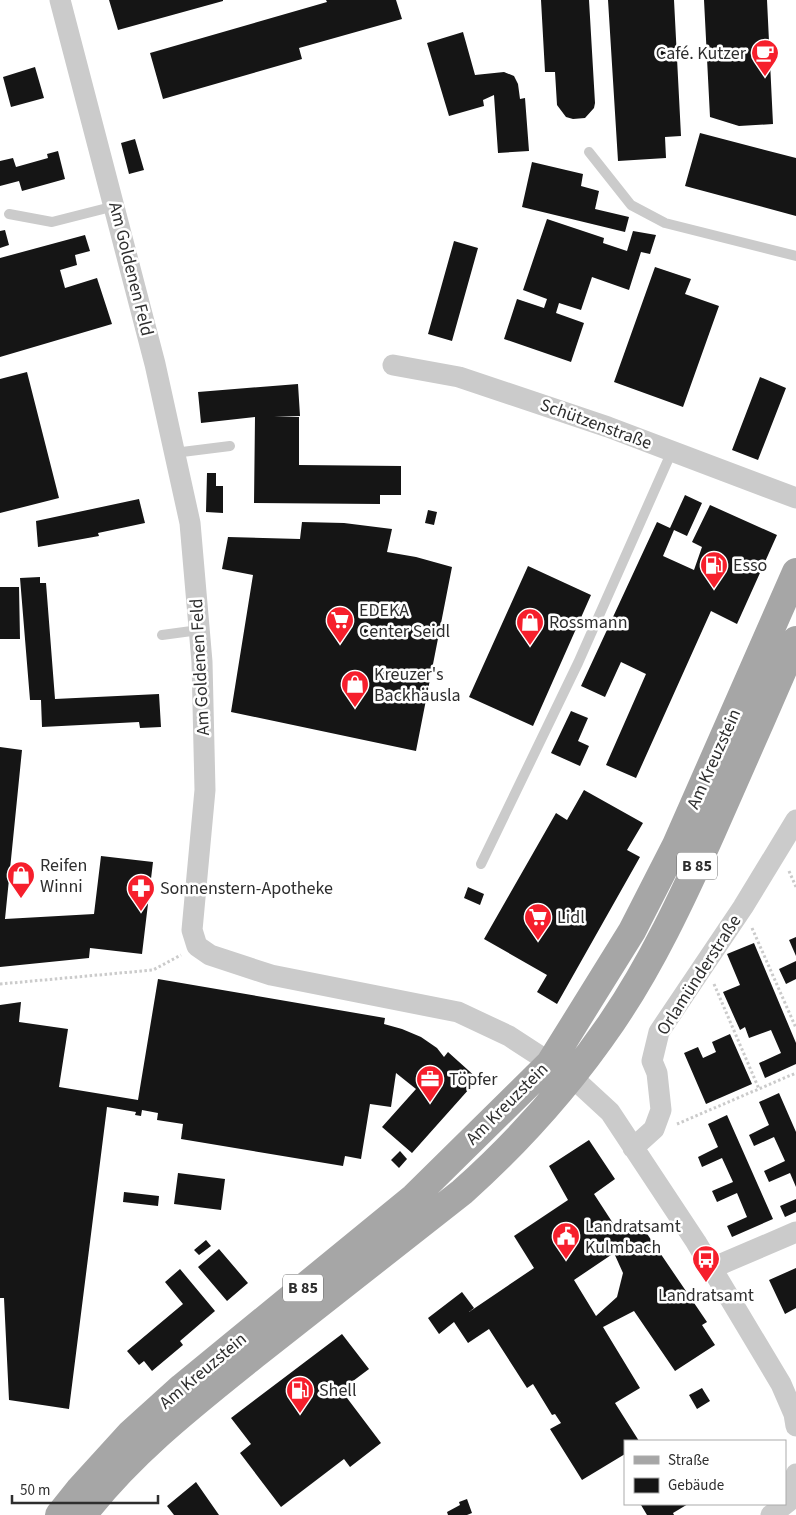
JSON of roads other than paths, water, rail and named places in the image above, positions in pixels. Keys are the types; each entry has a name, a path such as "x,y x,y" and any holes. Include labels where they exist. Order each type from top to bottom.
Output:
{"main road":[{"name":"Am Kreuzstein","path":"83,1515 141,1452 194,1403 462,1192 526,1130 561,1070 676,845 796,572"},
{"name":"Am Kreuzstein","path":"59,1515 130,1434 182,1387 414,1197 561,1070 613,1021 658,945 698,862 796,640"}],"street":[{"name":"Am Goldenen Feld","path":"60,0 155,364 190,523 202,662 205,790 192,930 197,946 210,956 271,975 458,1012 509,1036 561,1070"},
{"name":"Schützenstraße","path":"393,365 459,377 608,427 796,498"},
{"name":"Orlamünderstraße","path":"639,1143 654,1129 661,1110 657,1073 652,1060 659,1032 743,907 796,820"},
{"path":"561,1070 610,1112 639,1143 780,1384 794,1414 796,1426"},
{"path":"712,1268 796,1232"},
{"path":"771,1515 792,1503 796,1474"}],"lane":[{"path":"588,152 631,206 665,224 796,256"},
{"path":"9,214 52,222 115,206"},
{"path":"174,453 230,446"},
{"path":"481,864 578,663 672,451"},
{"path":"162,635 199,630"}],"place":[{"name":"Café. Kutzer","path":"765,77"},
{"name":"Esso","path":"714,589"},
{"name":"EDEKA Center Seidl","path":"340,644"},
{"name":"Rossmann","path":"530,646"},
{"name":"Kreuzer's Backhäusla","path":"355,708"},
{"name":"Reifen Winni","path":"21,899"},
{"name":"Sonnenstern-Apotheke","path":"141,912"},
{"name":"Lidl","path":"538,941"},
{"name":"Töpfer","path":"430,1103"},
{"name":"Landratsamt Kulmbach","path":"566,1260"},
{"name":"Landratsamt","path":"706,1283"},
{"name":"Shell","path":"300,1414"}]}
